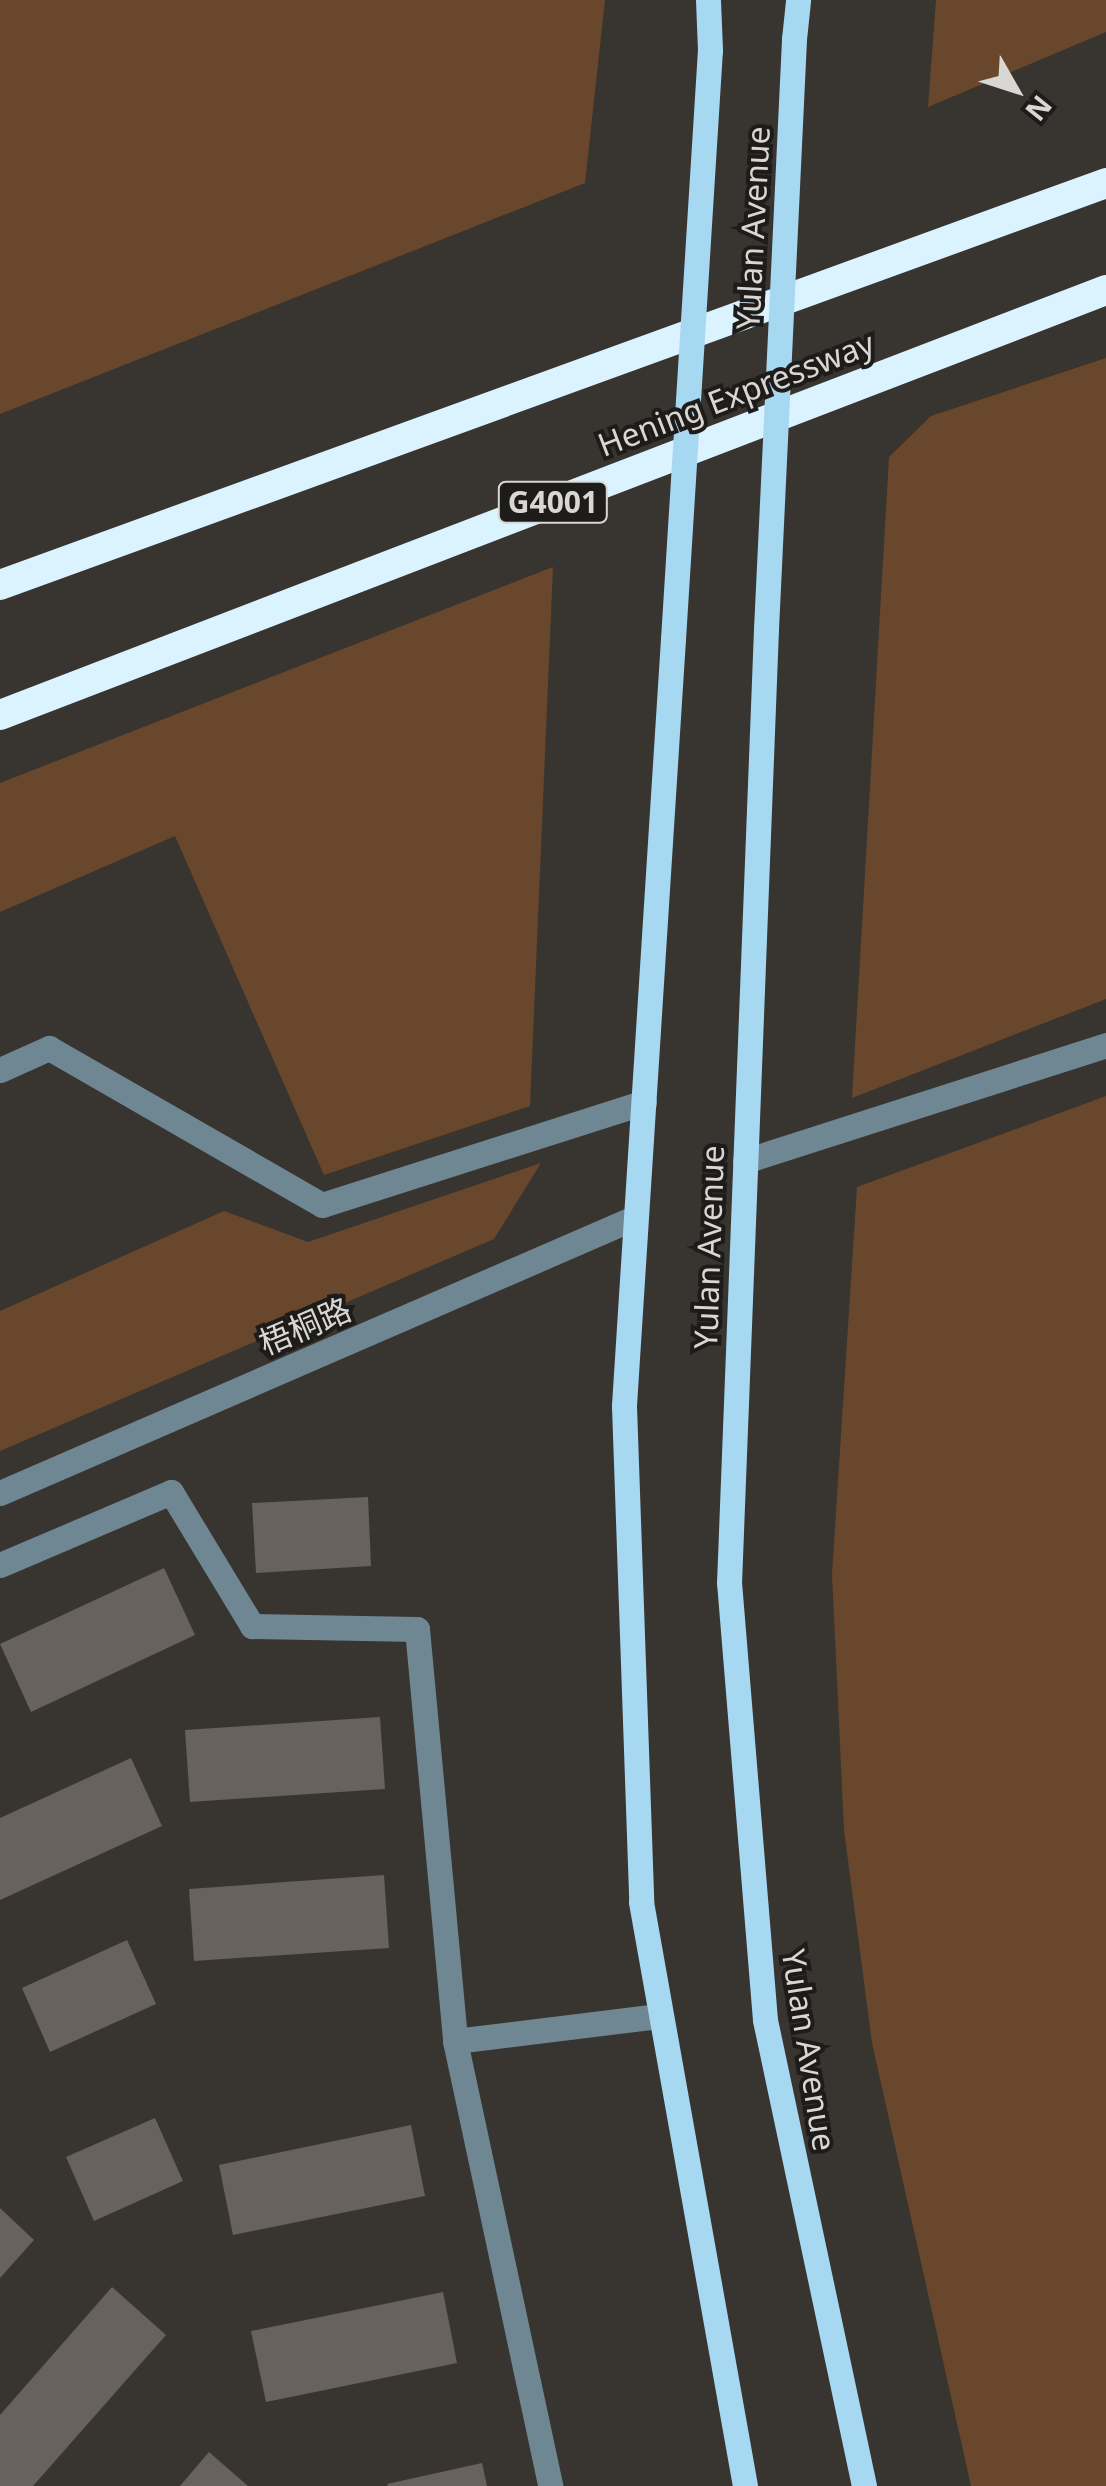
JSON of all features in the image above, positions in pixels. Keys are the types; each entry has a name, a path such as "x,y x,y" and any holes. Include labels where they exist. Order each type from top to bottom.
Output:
{"highway":[{"path":"0,585 1106,183"},
{"name":"Hening Expressway","path":"0,715 1106,290"}],"main road":[{"name":"Yulan Avenue","path":"708,0 710,50 624,1406 641,1902 745,2486"},
{"name":"Yulan Avenue","path":"798,0 766,629 729,1582 764,2020 864,2486"}],"street":[{"path":"745,1161 1106,1045"},
{"path":"0,1070 49,1048 322,1205 644,1102"},
{"name":"梧桐路","path":"0,1494 636,1217"},
{"path":"0,1565 171,1492 252,1626 417,1629 455,2042 550,2486"},
{"path":"455,2042 660,2016"}],"shaded area":[{"path":"0,0 605,0 585,183 0,414"},
{"path":"936,0 1106,0 1106,32 928,107"},
{"path":"1106,358 1106,999 852,1098 889,457 931,416"},
{"path":"553,567 530,1106 324,1175 175,836 0,912 0,783"},
{"path":"1106,1096 1106,2486 971,2486 872,2043 844,1830 832,1574 857,1187"},
{"path":"541,1163 494,1239 0,1451 0,1311 224,1211 308,1242"}],"building":[{"path":"368,1497 371,1566 256,1573 252,1503"},
{"path":"164,1568 195,1635 31,1712 0,1644"},
{"path":"380,1717 385,1789 190,1802 185,1730"},
{"path":"131,1758 162,1826 0,1900 0,1818"},
{"path":"384,1875 389,1948 194,1961 189,1889"},
{"path":"127,1940 156,2004 50,2052 22,1988"},
{"path":"155,2118 183,2181 94,2221 66,2157"},
{"path":"411,2125 425,2196 233,2235 219,2165"},
{"path":"0,2208 34,2240 0,2278"},
{"path":"112,2287 166,2335 33,2486 0,2486 0,2415"},
{"path":"443,2292 457,2363 266,2402 251,2331"},
{"path":"209,2452 248,2486 180,2486"},
{"path":"482,2463 487,2486 387,2484"}]}
